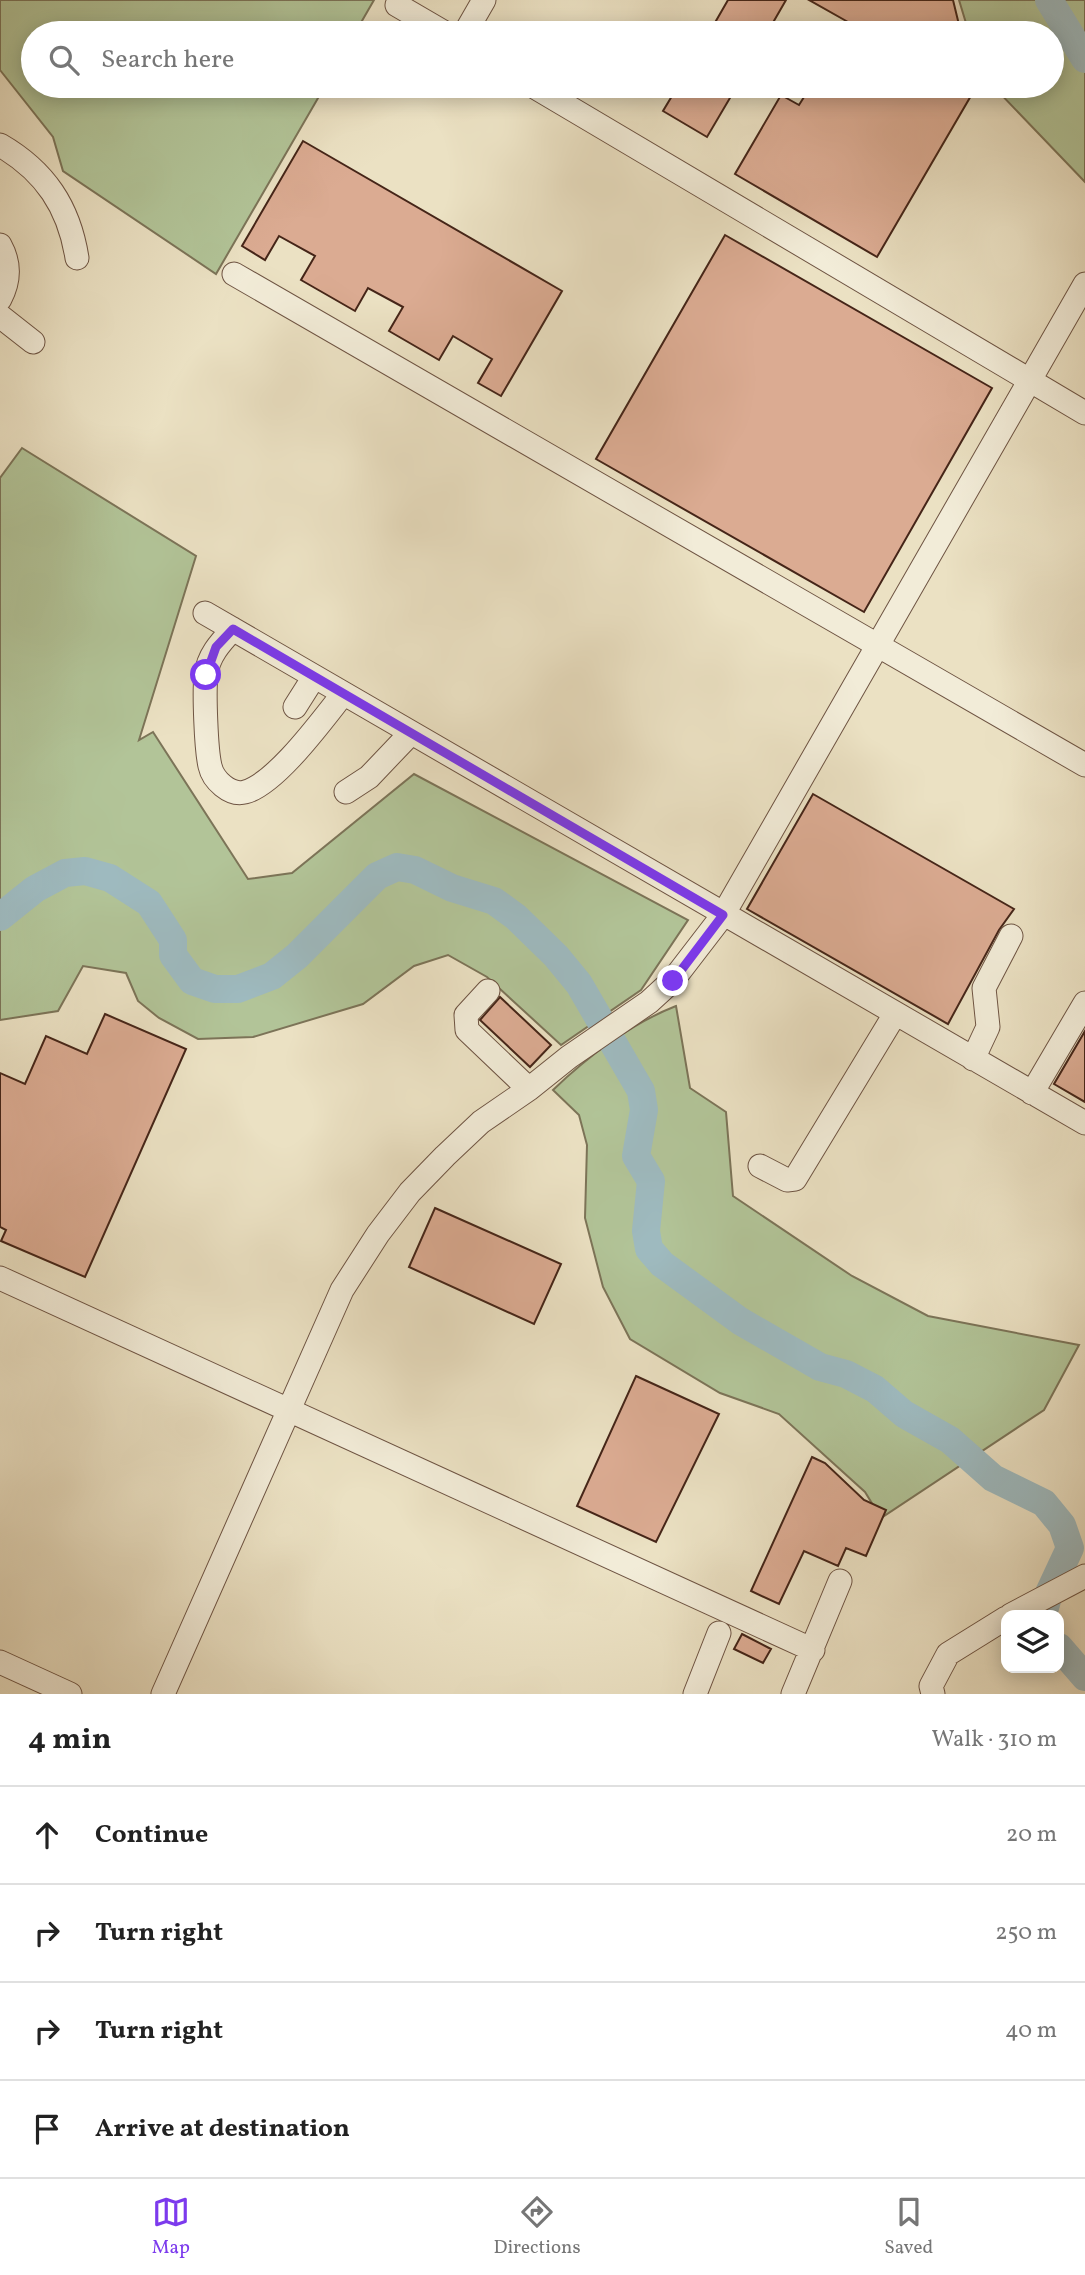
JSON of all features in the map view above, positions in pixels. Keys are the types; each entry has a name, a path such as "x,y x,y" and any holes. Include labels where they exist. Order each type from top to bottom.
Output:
{"street":[{"path":"472,21 484,0"},
{"path":"397,5 424,21"},
{"path":"553,98 1085,413"},
{"path":"0,145 34,169 52,188 66,212 77,258"},
{"path":"0,245 6,256 9,274 0,299"},
{"path":"234,274 1085,765"},
{"path":"163,1694 342,1290 377,1234 410,1192 481,1122 649,1002 673,981 723,915 1085,284"},
{"path":"0,316 33,342"},
{"path":"205,613 1085,1123"},
{"path":"233,629 216,647 206,675 210,767 226,788 238,793 247,792 262,783 284,764 343,694"},
{"path":"295,707 314,677"},
{"path":"346,792 369,777 410,734"},
{"path":"973,1059 988,1027 984,988 1011,936"},
{"path":"488,991 466,1015 467,1030 529,1090"},
{"path":"1032,1093 1085,1003"},
{"path":"760,1166 787,1180 795,1179 895,1014"},
{"path":"0,1278 813,1650"},
{"path":"1020,1610 1084,1576"},
{"path":"793,1694 840,1581"},
{"path":"933,1694 931,1686 948,1654 1001,1621"},
{"path":"695,1694 719,1633"},
{"path":"0,1662 71,1694"}],"green space":[{"path":"0,0 374,0 362,21 21,21 21,97 0,70"},
{"path":"959,0 1085,0 1085,182 1004,98 1064,98 1064,21 965,21"},
{"path":"22,98 318,98 216,274 63,171 53,137"},
{"path":"22,448 196,556 139,740 153,732 248,879 292,873 414,774 688,920 641,990 561,1045 487,977 448,955 414,966 363,1004 253,1037 198,1039 159,1018 138,1001 126,973 83,966 58,1011 0,1020 0,478"},
{"path":"676,1006 690,1088 726,1112 733,1196 852,1276 928,1316 1079,1345 1044,1410 881,1518 865,1492 779,1414 720,1393 630,1339 603,1287 585,1218 587,1145 579,1115 553,1090 611,1042 659,1013"}],"building":[{"path":"728,0 786,0 774,21 716,21"},
{"path":"809,0 953,0 958,21 846,21"},
{"path":"671,98 730,98 707,137 663,111"},
{"path":"779,98 786,98 799,105 803,98 970,98 877,257 735,174"},
{"path":"303,141 562,291 501,396 478,383 492,359 453,336 439,360 389,331 403,307 368,288 355,311 301,280 315,256 279,236 265,260 242,246"},
{"path":"725,235 992,388 864,612 596,459"},
{"path":"813,794 1014,909 999,930 948,1024 747,909"},
{"path":"500,997 551,1045 530,1067 480,1020"},
{"path":"105,1014 186,1049 85,1277 1,1241 6,1230 0,1227 0,1073 25,1084 46,1036 87,1054"},
{"path":"1085,1031 1085,1102 1054,1084"},
{"path":"435,1208 561,1264 534,1324 409,1267"},
{"path":"636,1376 719,1414 656,1542 577,1506"},
{"path":"812,1457 825,1463 864,1500 886,1510 866,1556 846,1548 838,1566 804,1551 779,1604 751,1591"},
{"path":"742,1634 771,1649 763,1663 734,1649"}],"waterway":[{"path":"1049,0 1062,21"},
{"path":"1064,25 1085,59"},
{"path":"0,917 35,889 65,873 85,871 110,878 149,903 173,940 173,955 192,981 215,989 238,989 272,976 297,956 377,876 397,867 415,870 452,888 494,901 516,917 556,956 579,984 641,1091 644,1110 636,1156 651,1181 646,1231 649,1249 662,1264 740,1321 820,1367 846,1374 875,1389 904,1414 950,1440 993,1478 1044,1503 1062,1525 1070,1548 1049,1593 1044,1610"},
{"path":"1064,1653 1085,1677"}],"route":[{"path":"206,675 216,647 233,629 723,915 673,981"}]}
